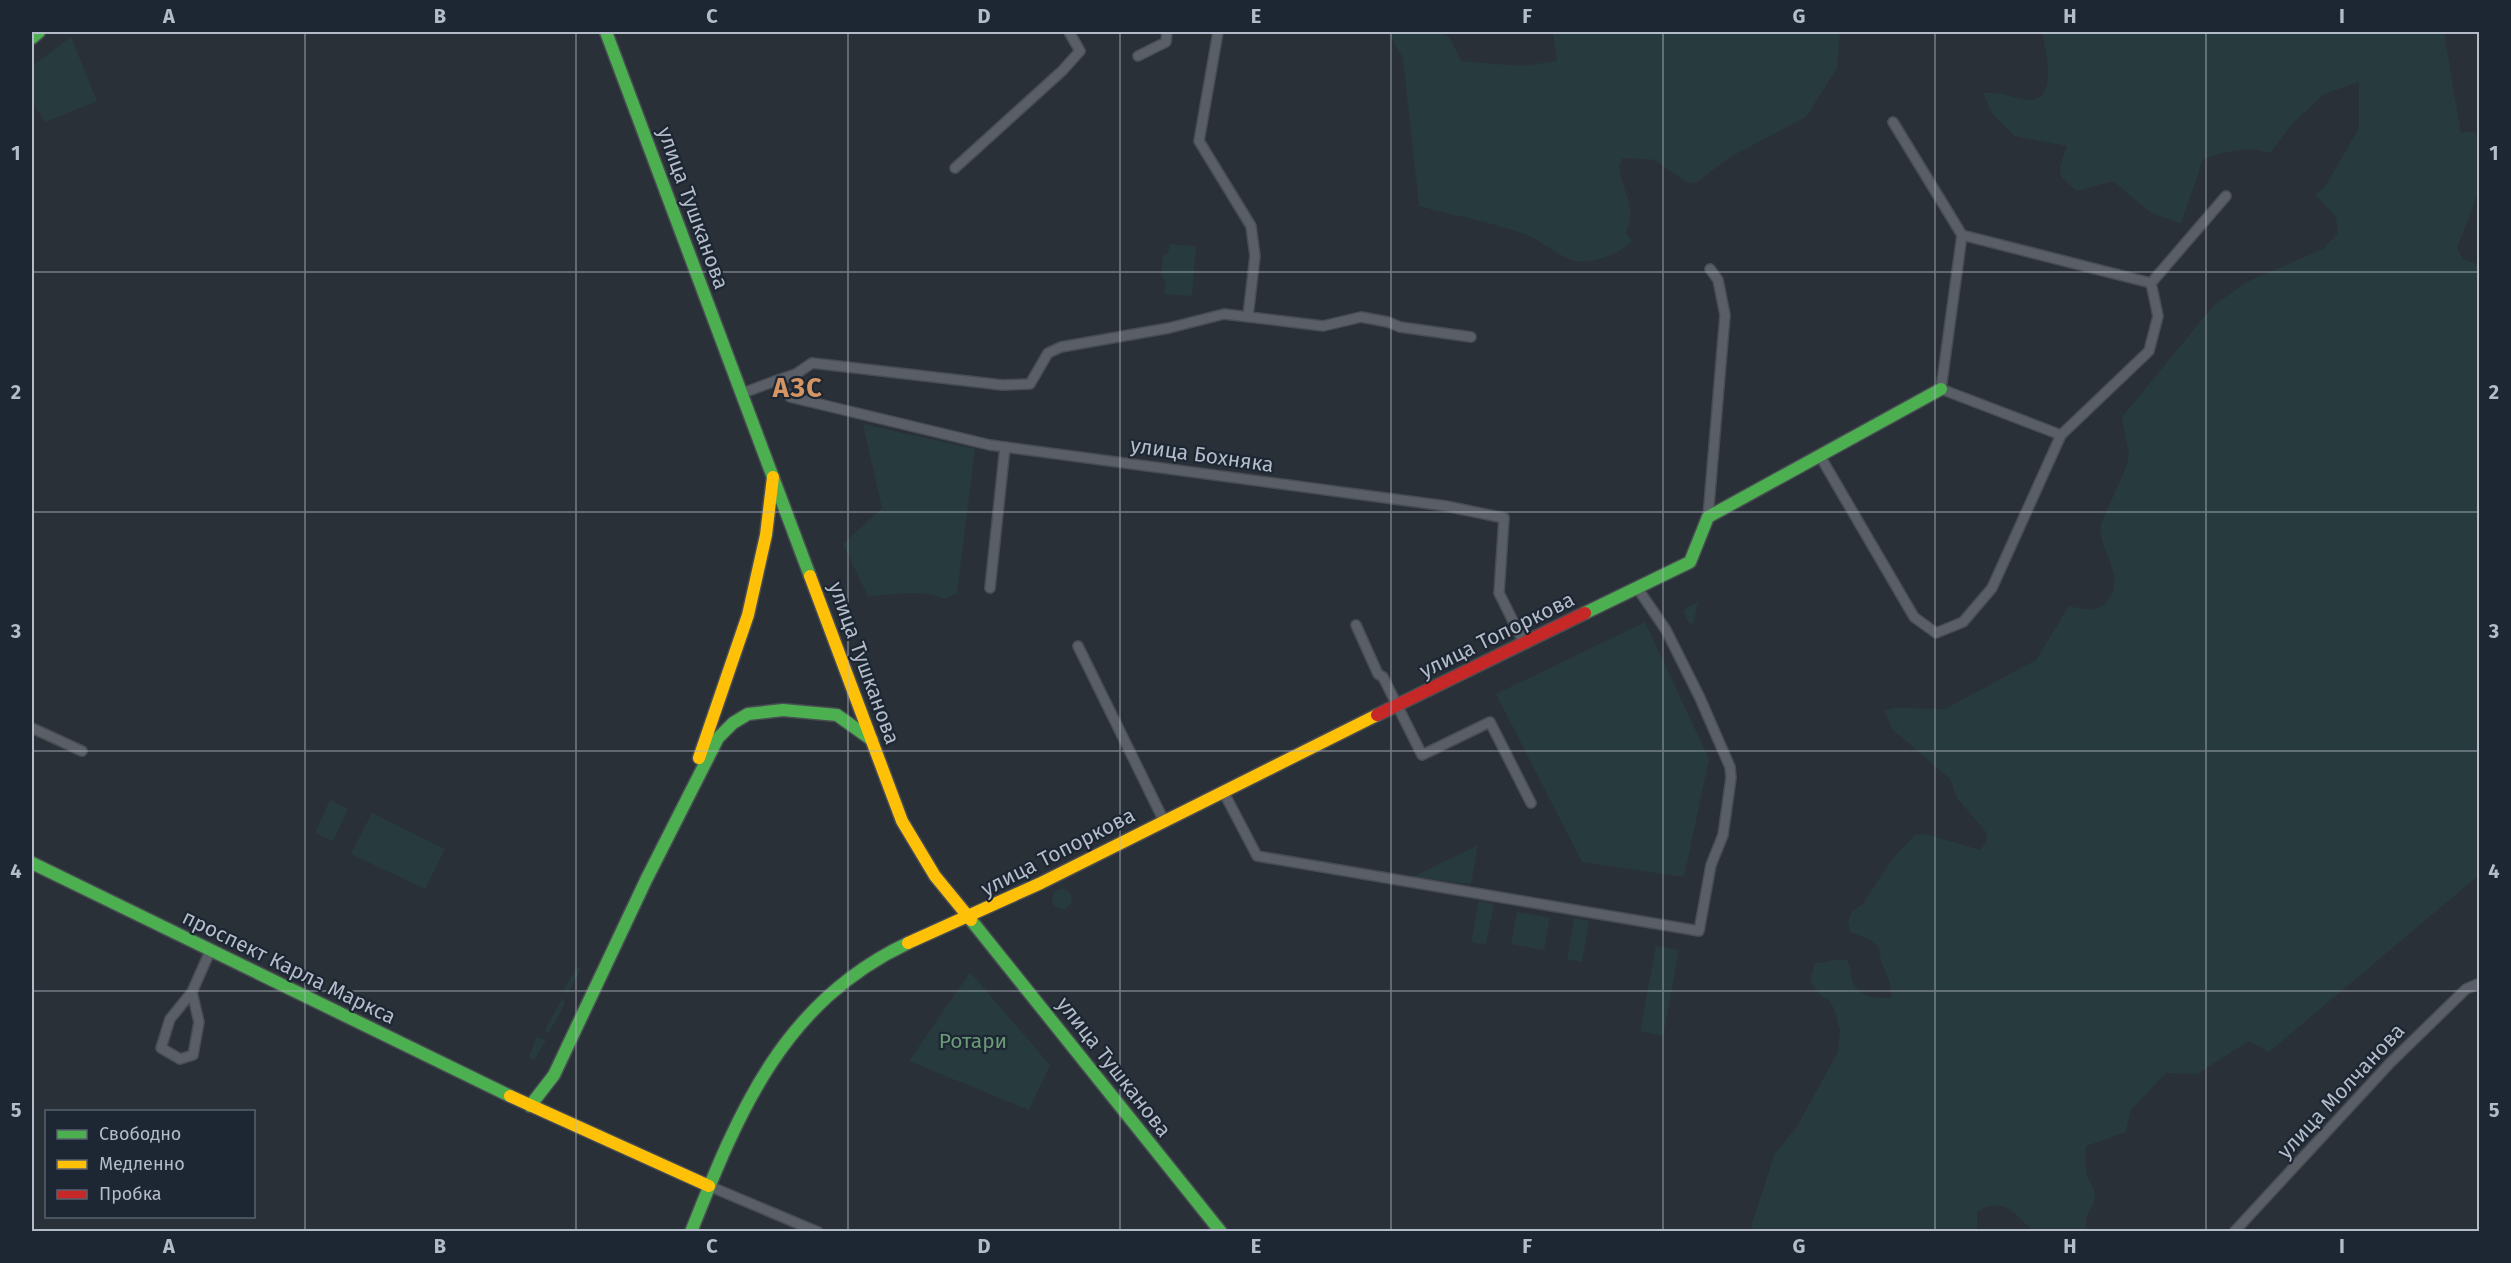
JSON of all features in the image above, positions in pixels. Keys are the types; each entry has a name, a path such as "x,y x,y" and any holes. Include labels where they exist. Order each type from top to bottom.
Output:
{"main road":[{"path":"32,38 39,32"},
{"name":"улица Тушканова","path":"606,32 902,821 925,861 968,918 1221,1232"},
{"path":"1708,517 1941,388"},
{"path":"687,797 748,615 766,535 773,475"},
{"name":"улица Топоркова","path":"691,1232 709,1186 766,1074 795,1030 820,1001 881,957 968,918 1690,562 1708,517"},
{"path":"530,1106 554,1076 687,797 714,744 733,723 748,714 783,710 837,715 872,740"},
{"name":"проспект Карла Маркса","path":"32,863 530,1106 709,1186"}],"street":[{"path":"955,168 1062,71 1080,51 1069,32"},
{"path":"1138,56 1166,42 1167,32"},
{"path":"1218,32 1199,141 1251,226 1256,256 1248,316"},
{"path":"1893,122 1962,235 1941,388 2061,435"},
{"path":"2151,283 2226,196"},
{"path":"1962,235 2151,283"},
{"path":"1708,517 1725,315 1718,280 1710,268"},
{"path":"1820,456 1914,617 1936,633 1963,622 1992,588 2061,435 2149,351 2158,316 2151,283"},
{"path":"743,393 796,374 812,363 1002,385 1030,384 1048,353 1061,347 1169,328 1224,314 1323,326 1361,317 1388,322 1400,327 1471,337"},
{"name":"улица Бохняка","path":"775,381 790,398 1005,447 1446,506 1504,518 1499,593 1524,643"},
{"path":"990,588 1005,447"},
{"path":"1223,791 1257,856 1699,931 1711,865 1723,835 1731,778 1730,767 1700,698 1666,630 1638,589"},
{"path":"1356,625 1378,674 1383,677 1422,755 1490,722 1531,802"},
{"name":"улица Топоркова","path":"1078,646 1164,821"},
{"path":"32,728 82,751"},
{"path":"192,992 199,1022 193,1055 180,1059 162,1048 170,1019 192,992 211,949"},
{"name":"улица Молчанова","path":"2234,1232 2391,1062 2466,988 2480,983"},
{"name":"проспект Карла Маркса","path":"709,1186 818,1232"}],"green space":[{"path":"1388,32 1440,32 1450,38 1461,61 1522,66 1557,61 1553,32 1840,32 1837,68 1806,117 1730,157 1697,182 1687,183 1655,160 1623,158 1619,167 1630,207 1626,232 1632,241 1614,254 1599,259 1577,261 1564,257 1533,238 1514,230 1419,206 1403,58"},
{"path":"2042,32 2444,32 2461,133 2475,131 2479,147 2479,191 2457,248 2463,259 2480,265 2479,875 2269,1052 2249,1041 2197,1074 2166,1073 2130,1111 2126,1132 2086,1146 2087,1175 2095,1194 2086,1221 2088,1231 2033,1231 2008,1208 1994,1205 1977,1212 1977,1231 1754,1231 1751,1226 1775,1153 1796,1128 1838,1052 1840,1031 1835,1011 1830,1001 1821,996 1810,981 1815,963 1847,960 1853,982 1860,991 1875,998 1891,997 1890,984 1881,961 1879,948 1871,940 1850,932 1848,921 1852,911 1862,905 1893,858 1915,835 1926,834 1980,850 1987,841 1986,832 1957,798 1950,779 1892,729 1884,710 1895,708 1945,709 2036,660 2069,606 2095,609 2108,600 2113,591 2114,581 2103,543 2101,524 2127,465 2129,454 2122,417 2214,305 2247,282 2323,249 2338,233 2336,217 2315,194 2325,187 2359,128 2359,82 2324,94 2293,123 2270,153 2244,150 2203,159 2181,224 2150,212 2113,181 2077,191 2061,177 2060,167 2067,146 2015,136 1992,113 1983,93 1996,93 2028,100 2038,98 2044,92 2048,72"},
{"path":"71,37 97,101 45,122 32,101 32,66"},
{"path":"1170,244 1196,246 1192,296 1164,294 1166,281 1161,277 1163,256 1168,253"},
{"path":"863,424 975,449 957,593 945,599 917,593 868,596 843,544 882,508"},
{"path":"1698,602 1693,624 1689,623 1683,610"},
{"path":"1645,622 1709,759 1684,877 1582,862 1496,694"},
{"path":"330,800 348,809 333,841 315,833"},
{"path":"372,813 445,849 425,889 351,854"},
{"path":"1478,845 1471,884 1413,877"},
{"path":"1062,889 1069,892 1072,899 1069,906 1062,909 1055,906 1052,899 1055,892"},
{"path":"1479,901 1494,904 1486,945 1471,942"},
{"path":"1517,912 1550,918 1544,950 1511,944"},
{"path":"1574,918 1589,921 1582,962 1567,959"},
{"path":"1656,946 1679,950 1663,1036 1640,1031"},
{"path":"578,966 581,970 567,994 564,990"},
{"name":"Ротари","path":"970,972 1050,1065 1029,1110 909,1061"},
{"path":"562,999 565,1003 548,1034 545,1030"},
{"path":"537,1037 546,1040 534,1061 529,1056"}],"traffic: fast":[{"path":"32,38 39,32"},
{"path":"606,32 810,576"},
{"path":"1585,613 1690,562 1708,517 1941,389"},
{"path":"530,1106 554,1075 646,880 718,738 733,723 748,714 783,710 837,715 872,740"},
{"path":"32,863 510,1096"},
{"path":"971,920 1221,1232"},
{"path":"691,1232 748,1103 771,1064 797,1028 828,996 865,967 908,943"}],"traffic: slow":[{"path":"699,758 748,615 766,535 773,477"},
{"path":"810,576 902,821 935,876 971,920"},
{"path":"908,943 1041,883 1377,715"},
{"path":"510,1096 709,1186"}],"traffic: jam":[{"path":"1377,715 1585,613"}],"district":[{"name":"АЗС","path":"798,388"}]}
